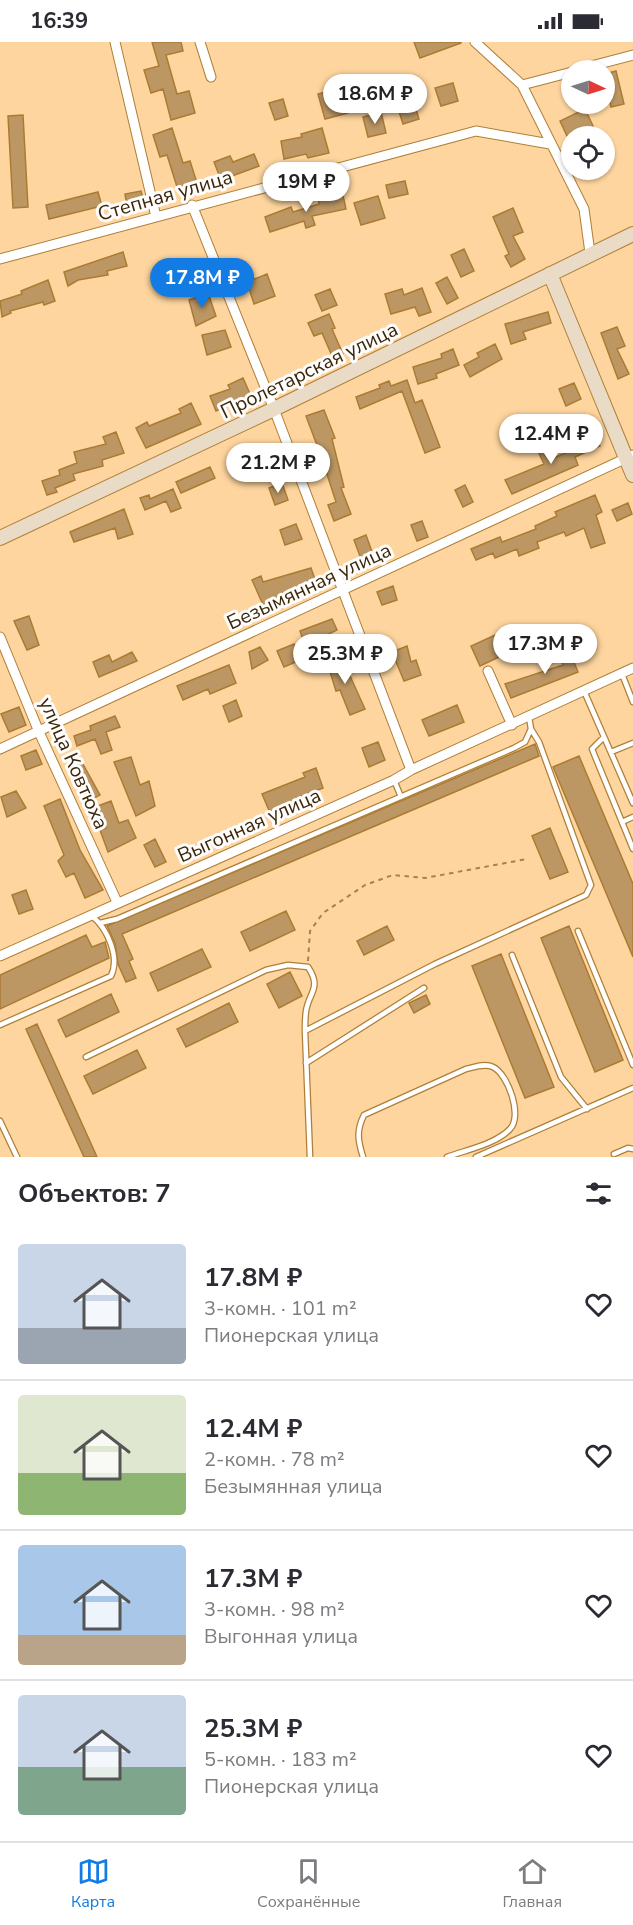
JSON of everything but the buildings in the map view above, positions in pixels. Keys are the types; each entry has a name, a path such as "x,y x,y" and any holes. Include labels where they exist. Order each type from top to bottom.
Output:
{"street":[{"path":"115,42 156,217"},
{"path":"200,42 211,77"},
{"path":"475,42 522,86 584,209 590,253"},
{"path":"614,60 633,55"},
{"path":"522,86 561,75"},
{"name":"Степная улица","path":"0,259 476,131 550,144"},
{"path":"192,206 274,410 411,770"},
{"name":"Пролетарская улица","path":"0,538 274,410 590,253 633,234"},
{"path":"550,274 629,457 633,475"},
{"name":"Безымянная улица","path":"0,749 629,457"},
{"name":"улица Ковтюха","path":"0,637 39,732 117,902"},
{"name":"Выгонная улица","path":"0,956 394,780 411,770 633,668"},
{"path":"488,671 512,725"}],"lane":[{"path":"621,673 633,702"},
{"path":"584,691 633,804"},
{"path":"305,1031 435,964 586,895 591,885 538,742 531,729 529,717"},
{"path":"100,923 117,919 514,748 525,742 531,729"},
{"path":"604,737 592,749 633,849"},
{"path":"611,752 633,742"},
{"path":"394,780 401,797"},
{"path":"622,822 633,817"},
{"path":"165,882 171,896"},
{"path":"0,1025 111,976 115,966 115,957 100,923 92,916"},
{"path":"578,931 633,1065"},
{"path":"512,955 561,1077 587,1109"},
{"path":"86,1057 266,970 288,965 308,967 314,975 315,991 306,1009 305,1031 310,1157"},
{"path":"306,1063 424,988"},
{"path":"363,1157 357,1139 358,1126 364,1115 466,1069 481,1065 493,1067 502,1075 514,1102 516,1114 512,1128 501,1136 447,1157"},
{"path":"476,1157 633,1088"},
{"path":"0,1120 17,1157"},
{"path":"614,1154 628,1148 633,1149"}],"path":[{"path":"308,967 310,931 323,913 365,885 393,875 425,878 527,859"}]}
